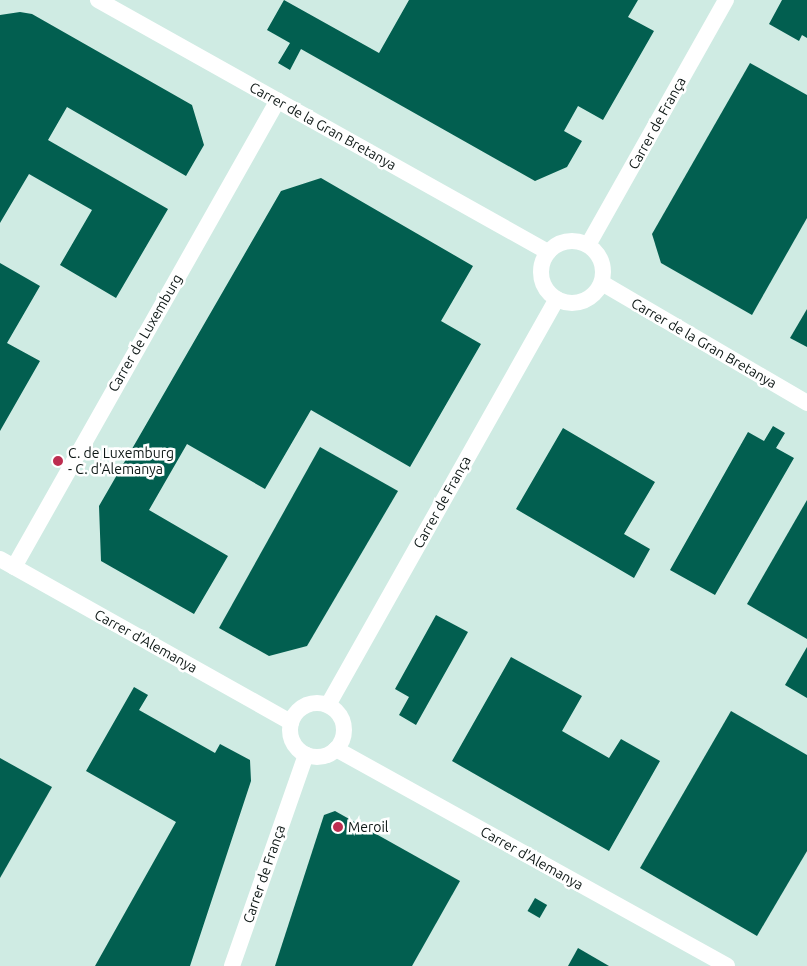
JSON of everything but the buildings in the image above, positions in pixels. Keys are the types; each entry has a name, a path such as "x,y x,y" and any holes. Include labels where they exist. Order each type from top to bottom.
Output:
{"street":[{"name":"Carrer de la Gran Bretanya","path":"98,0 548,252"},
{"name":"Carrer de França","path":"588,245 726,0"},
{"name":"Carrer de Luxemburg","path":"7,563 278,100"},
{"path":"567,242 588,245 602,261 602,282 592,296 581,302 569,303 557,299 547,290 542,278 542,264 548,252 567,242"},
{"name":"Carrer de la Gran Bretanya","path":"602,282 807,403"},
{"name":"Carrer de França","path":"328,705 557,299"},
{"name":"Carrer d'Alemanya","path":"7,563 291,722"},
{"path":"306,705 328,705 340,715 344,725 342,740 336,749 320,757 306,755 293,741 291,722 306,705"},
{"name":"Carrer d'Alemanya","path":"336,749 727,966"},
{"name":"Carrer de França","path":"232,966 306,755"}],"place":[{"name":"C. de Luxemburg - C. d'Alemanya","path":"58,461"},
{"name":"Meroil","path":"338,827"}]}
